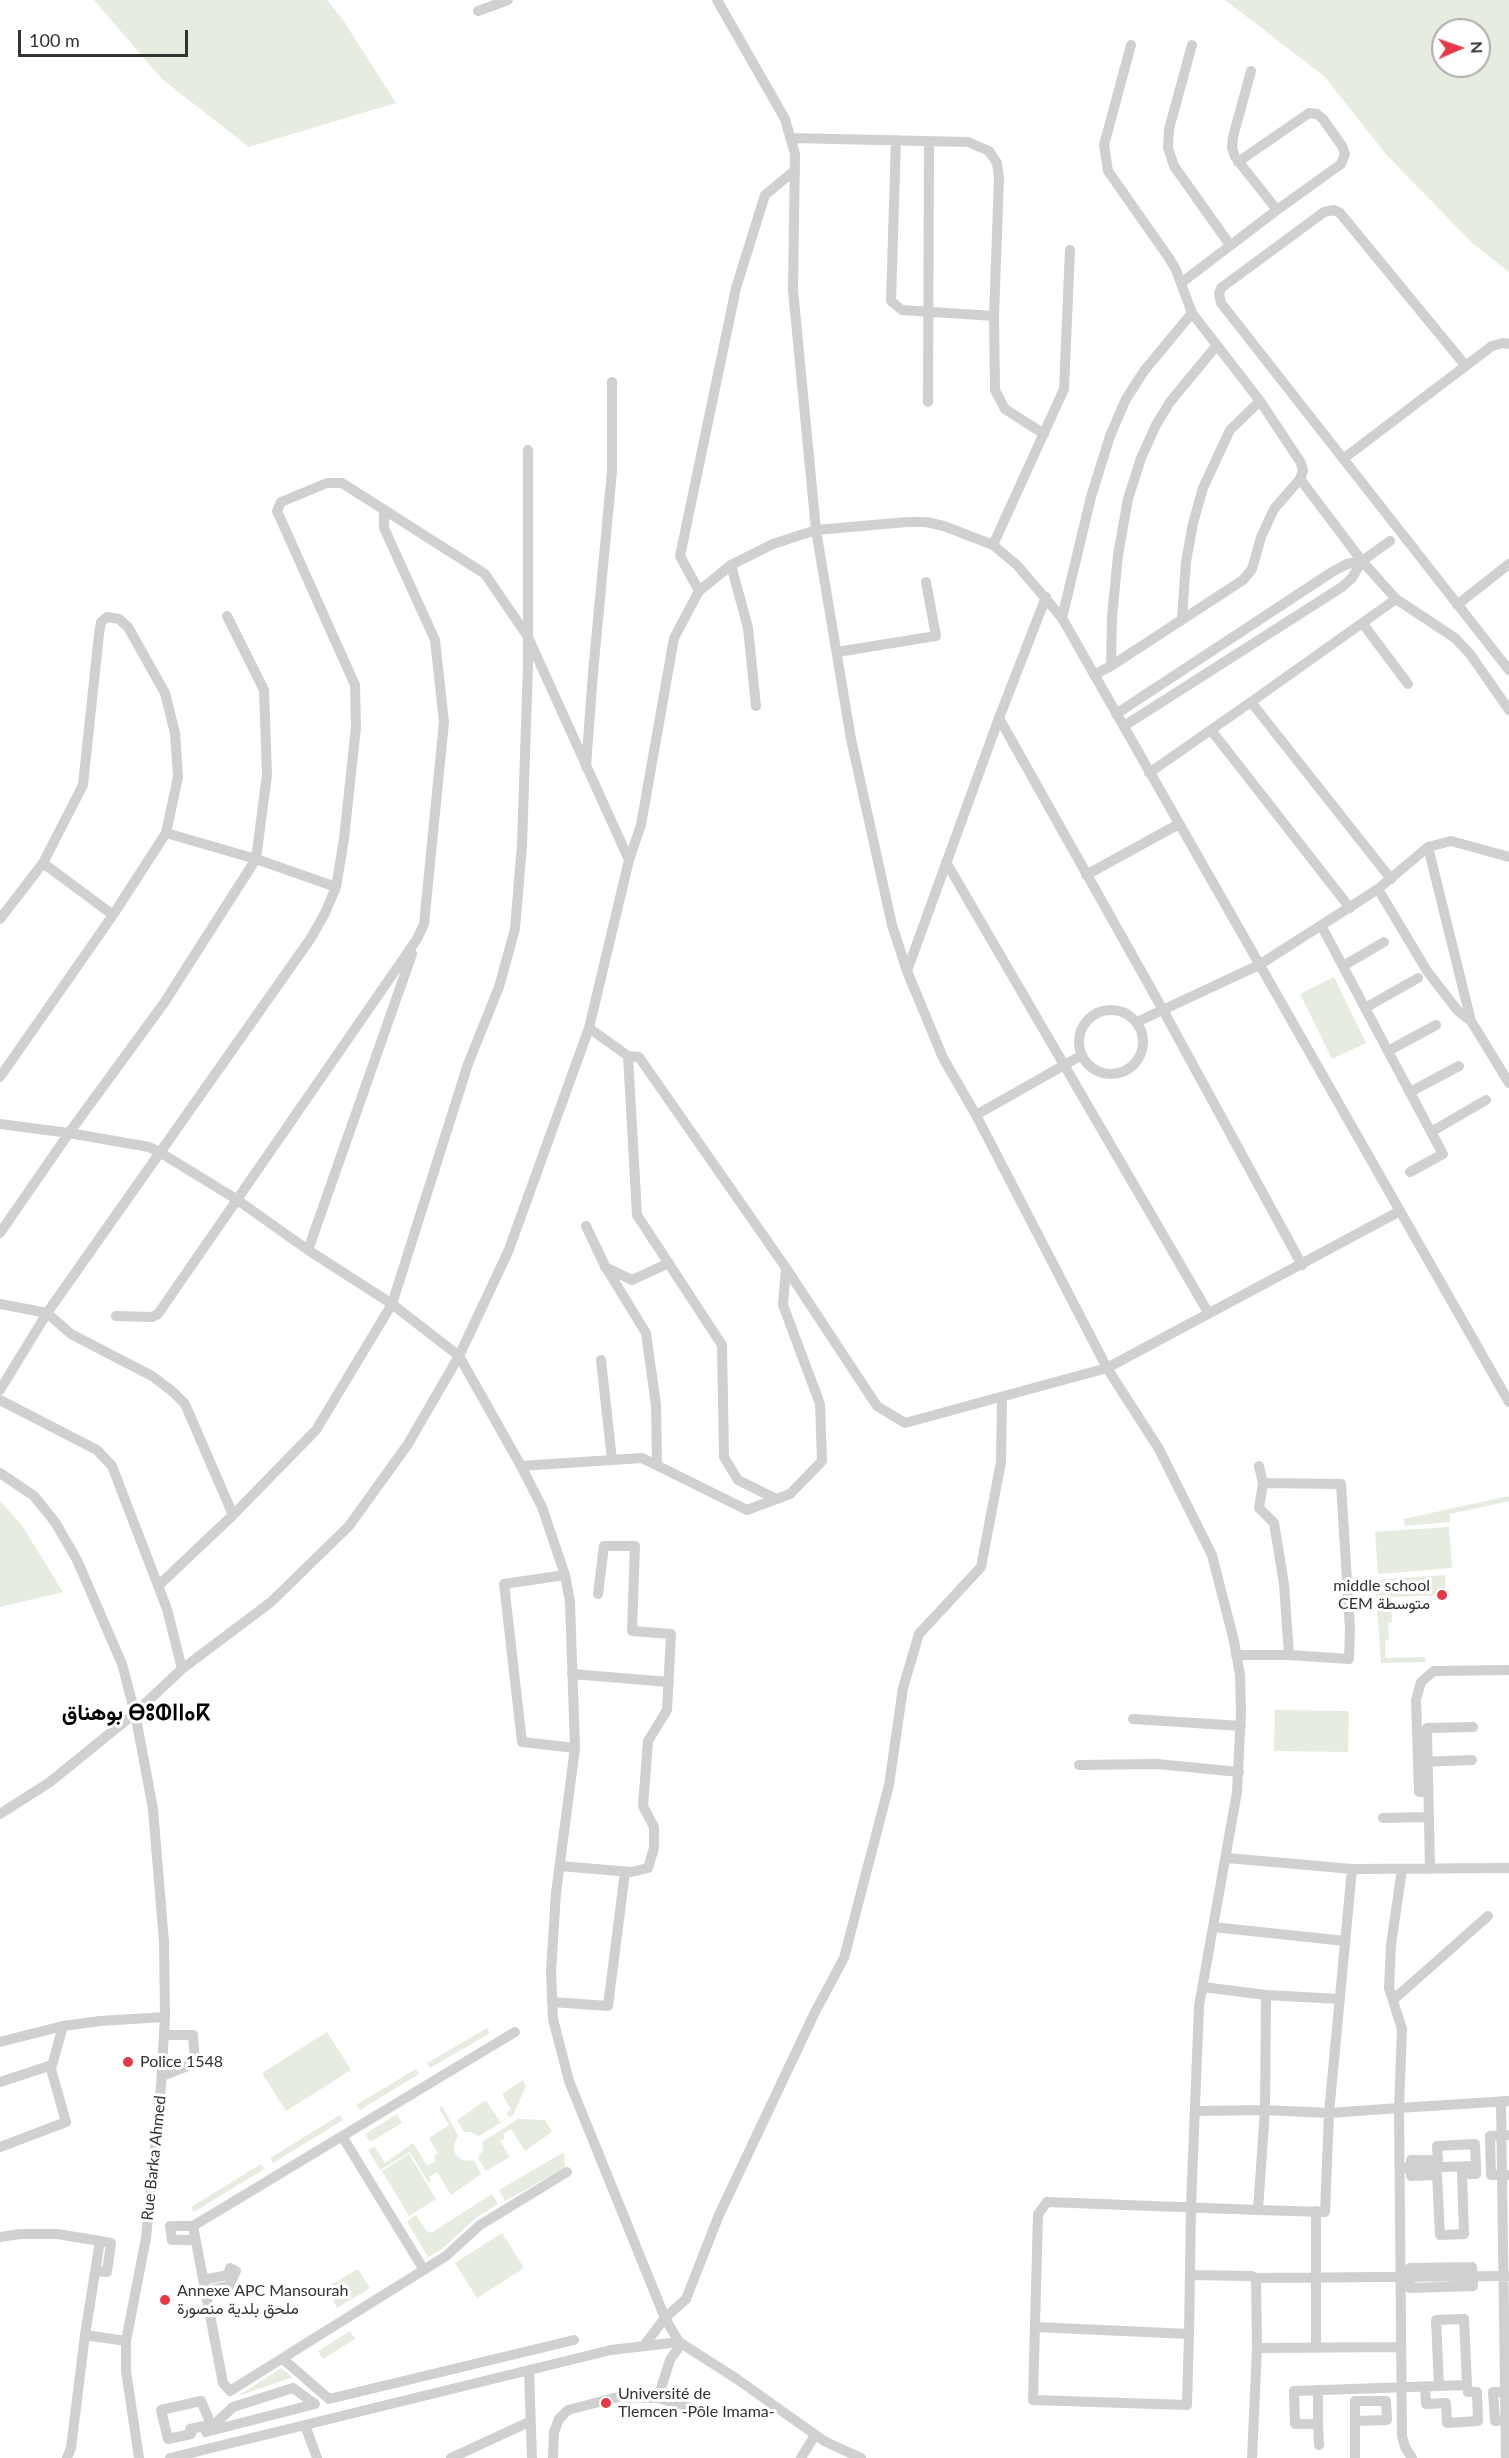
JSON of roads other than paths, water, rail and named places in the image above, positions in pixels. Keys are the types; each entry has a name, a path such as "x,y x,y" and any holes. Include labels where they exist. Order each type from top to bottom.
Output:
{"street":[{"path":"478,11 507,0"},
{"path":"717,0 785,119 795,154 793,290 816,530 851,739 892,925 907,971 943,1058 976,1114 1107,1368 1159,1449 1212,1555 1240,1675 1239,1772 1227,1858 1199,2006 1191,2207 1187,2404 1033,2400 1038,2214 1047,2202 1191,2207 1258,2210 1316,2211 1325,2212 1329,2113 1352,1869"},
{"path":"1094,675 1238,584 1248,575 1274,509 1300,479 1303,471 1301,463 1260,401 1192,313 1182,283 1162,247 1108,171 1104,158 1104,145 1131,45"},
{"path":"1192,45 1169,129 1168,148 1174,166 1230,245"},
{"path":"1251,71 1233,137 1233,152 1238,162 1277,210"},
{"path":"1182,283 1343,161 1344,150 1323,119 1317,114 1306,114 1238,162"},
{"path":"790,138 975,143 989,151 998,163 999,178 994,378 999,400 1014,416 1044,434"},
{"path":"896,140 889,296 897,308 927,312 994,315"},
{"path":"928,402 929,141"},
{"path":"699,591 680,556 736,288 765,195 794,171"},
{"path":"1465,365 1338,211 1331,209 1324,212 1221,288 1219,294 1221,303 1343,459 1396,536 1457,605 1509,670"},
{"path":"993,545 1062,397 1066,382 1070,250"},
{"path":"1062,618 1091,497 1110,436 1126,399 1144,371 1192,313"},
{"path":"1343,459 1492,346 1509,344"},
{"path":"1111,666 1112,617 1118,555 1128,499 1141,458 1156,425 1170,402 1217,345"},
{"path":"586,770 612,471 612,382"},
{"path":"1182,618 1186,562 1193,523 1203,488 1230,430 1260,401"},
{"path":"158,1586 233,1515 316,1430 392,1304 468,1064 499,987 515,929 522,845 528,637 528,450"},
{"path":"1300,479 1362,561 1396,599 1455,638 1470,654 1509,710"},
{"path":"0,1390 47,1313 311,938 336,887 344,839 356,727 355,685 277,511 281,502 327,483 342,483 485,574 528,637 586,770 629,860"},
{"path":"309,1250 424,924 444,722 435,640 384,528 384,511"},
{"path":"0,1814 50,1782 135,1713 182,1669 271,1602 349,1526 408,1444 459,1356 508,1252 589,1028 629,860 641,825 674,638 699,591 731,566 773,544 816,530 926,522 944,526 993,545 1017,565 1046,597 1062,618 1509,1402"},
{"path":"1124,726 1342,587 1352,579 1362,561 1396,536"},
{"path":"1116,714 1332,572 1347,564 1362,561"},
{"path":"1457,605 1509,564"},
{"path":"731,566 748,628 756,706"},
{"path":"837,652 936,636 926,582"},
{"path":"907,971 999,718 1046,597"},
{"path":"1149,772 1396,599"},
{"path":"0,1233 69,1132 164,1003 256,859 267,775 264,690 227,616"},
{"path":"0,919 42,863 83,785 101,622 108,617 119,619 128,627 165,693 175,733 178,777 166,833 113,915 0,1077"},
{"path":"1363,624 1407,684"},
{"path":"1251,702 1391,879"},
{"path":"999,718 1302,1264"},
{"path":"1211,730 1350,908"},
{"path":"1086,875 1179,824"},
{"path":"166,833 256,859 336,887"},
{"path":"1137,1022 1259,965 1322,927 1378,889 1428,847 1451,841 1509,857"},
{"path":"1428,847 1471,1021 1509,1083"},
{"path":"946,862 1066,1064 1209,1314"},
{"path":"42,863 113,915"},
{"path":"1378,889 1427,971 1458,1011 1471,1021"},
{"path":"1322,927 1443,1154 1410,1172"},
{"path":"116,1316 152,1317 158,1314 417,939"},
{"path":"1343,966 1384,942"},
{"path":"1365,1008 1418,978"},
{"path":"1120,1011 1137,1022 1144,1042 1142,1053 1128,1070 1118,1074 1097,1071 1082,1055 1080,1035 1091,1017 1100,1012 1120,1011"},
{"path":"1388,1051 1436,1025"},
{"path":"589,1028 628,1056 639,1057 786,1268 877,1406 905,1424 1107,1368 1400,1211"},
{"path":"976,1114 1082,1055"},
{"path":"628,1056 637,1215 722,1345 724,1457 738,1480 776,1499"},
{"path":"1410,1092 1459,1066"},
{"path":"1431,1132 1486,1100"},
{"path":"0,1124 69,1132 148,1146 236,1199 392,1304 459,1356 542,1507 565,1575 570,1602 575,1748 560,1866 551,1972 553,2019 569,2081 665,2318 680,2343 737,2379 815,2435 861,2458"},
{"path":"586,1226 605,1266 646,1333 656,1405 657,1465"},
{"path":"605,1266 632,1280 669,1263"},
{"path":"521,1466 642,1458 747,1510 790,1494 822,1461 820,1404 783,1305 786,1268"},
{"path":"0,1304 47,1313 71,1334 152,1376 172,1391 185,1404 233,1515"},
{"path":"601,1360 612,1460"},
{"path":"645,2344 665,2318 686,2299 719,2215 815,2012 844,1958 889,1785 903,1689 919,1634 981,1567 1001,1462 1002,1397"},
{"path":"0,1400 98,1450 112,1466 167,1609 182,1669"},
{"path":"1259,1466 1263,1483 1258,1508 1274,1523 1284,1584 1289,1655"},
{"name":"Rue Barka Ahmed","path":"0,1473 34,1496 55,1522 77,1560 122,1664 135,1713 153,1809 164,1942 165,2017 162,2076 146,2238 126,2341 126,2371 139,2458"},
{"path":"1236,1655 1289,1655 1349,1659 1350,1629 1341,1484 1263,1483"},
{"path":"560,1866 625,1872 648,1868 654,1848 654,1827 643,1806 648,1741 667,1710 671,1634 632,1631 635,1546 604,1546 598,1594"},
{"path":"565,1575 504,1584 522,1742 575,1748"},
{"path":"1423,1761 1417,1694 1423,1679 1434,1671 1509,1670"},
{"path":"572,1674 669,1682"},
{"path":"1133,1719 1241,1726"},
{"path":"1430,1869 1428,1792 1419,1792 1427,1728 1473,1727"},
{"path":"1423,1761 1472,1760"},
{"path":"1079,1765 1157,1764 1239,1772"},
{"path":"1383,1818 1429,1817"},
{"path":"1227,1858 1352,1869 1509,1868"},
{"path":"1402,1869 1391,1945 1389,1988 1402,2030 1399,2108 1406,2168 1405,2278 1401,2348 1402,2436 1405,2447 1412,2458"},
{"path":"552,2002 608,2006 625,1872"},
{"path":"1392,2000 1488,1916"},
{"path":"1213,1927 1346,1941"},
{"path":"1203,1987 1266,1995 1340,1999"},
{"path":"1258,2210 1265,2110 1266,1995"},
{"path":"0,2042 63,2026 165,2017"},
{"path":"0,2147 66,2122 51,2071 63,2026"},
{"path":"195,2240 172,2240 170,2226 193,2226 515,2032"},
{"path":"162,2076 195,2063 193,2035 164,2035"},
{"path":"0,2082 52,2065"},
{"path":"1195,2111 1265,2110 1329,2113 1505,2101 1505,2135 1490,2136 1491,2175 1505,2175 1506,2194 1506,2384 1493,2392 1495,2421 1506,2414"},
{"path":"342,2136 424,2270"},
{"path":"1475,2144 1476,2174 1462,2174 1464,2234 1440,2235 1437,2175 1411,2176 1406,2168 1411,2160 1438,2160 1437,2146 1475,2144"},
{"path":"1406,2168 1476,2166"},
{"path":"230,2391 446,2256 480,2225 567,2172"},
{"path":"1316,2211 1318,2278 1316,2348"},
{"path":"193,2226 223,2383 230,2391 240,2440"},
{"path":"0,2237 20,2234 57,2234 111,2243 107,2272 96,2271 85,2335 71,2448 67,2458"},
{"path":"1472,2267 1473,2286 1410,2288 1405,2278 1410,2268 1472,2267"},
{"path":"1190,2275 1256,2278 1405,2278"},
{"path":"1473,2276 1506,2276"},
{"path":"1252,2458 1257,2348 1256,2278"},
{"path":"1425,2387 1426,2404 1446,2403 1447,2423 1478,2421 1477,2392 1468,2392 1467,2385 1464,2319 1436,2320 1439,2386"},
{"path":"1035,2327 1189,2334"},
{"path":"85,2335 126,2341"},
{"path":"283,2359 329,2399 574,2340"},
{"path":"170,2458 611,2350 645,2344 680,2343"},
{"path":"658,2398 670,2360 680,2343"},
{"path":"1257,2348 1401,2348"},
{"path":"529,2370 532,2458"},
{"path":"1318,2424 1295,2424 1294,2391 1467,2385"},
{"path":"206,2432 233,2407 293,2388 332,2420"},
{"path":"1318,2390 1319,2445"},
{"path":"553,2458 554,2432 568,2410 618,2397 658,2398 696,2409"},
{"path":"210,2448 204,2426 190,2429 191,2434 168,2439 161,2410 201,2402 211,2424 216,2423"},
{"path":"206,2432 315,2404"},
{"path":"1506,2414 1506,2458"},
{"path":"1355,2458 1356,2421"},
{"path":"451,2458 530,2422"},
{"path":"305,2424 317,2458"},
{"path":"804,2457 815,2435"}],"place":[{"name":"middle school CEM متوسطة","path":"1442,1595"},
{"name":"Police 1548","path":"128,2062"},
{"name":"Annexe APC Mansourah ملحق بلدية منصورة","path":"165,2300"},
{"name":"Université de Tlemcen -Pôle Imama-","path":"606,2403"}],"district":[{"name":"بوهناق ⴱⵓⵀⵏⵏⴰⴽ","path":"136,1713"}]}
